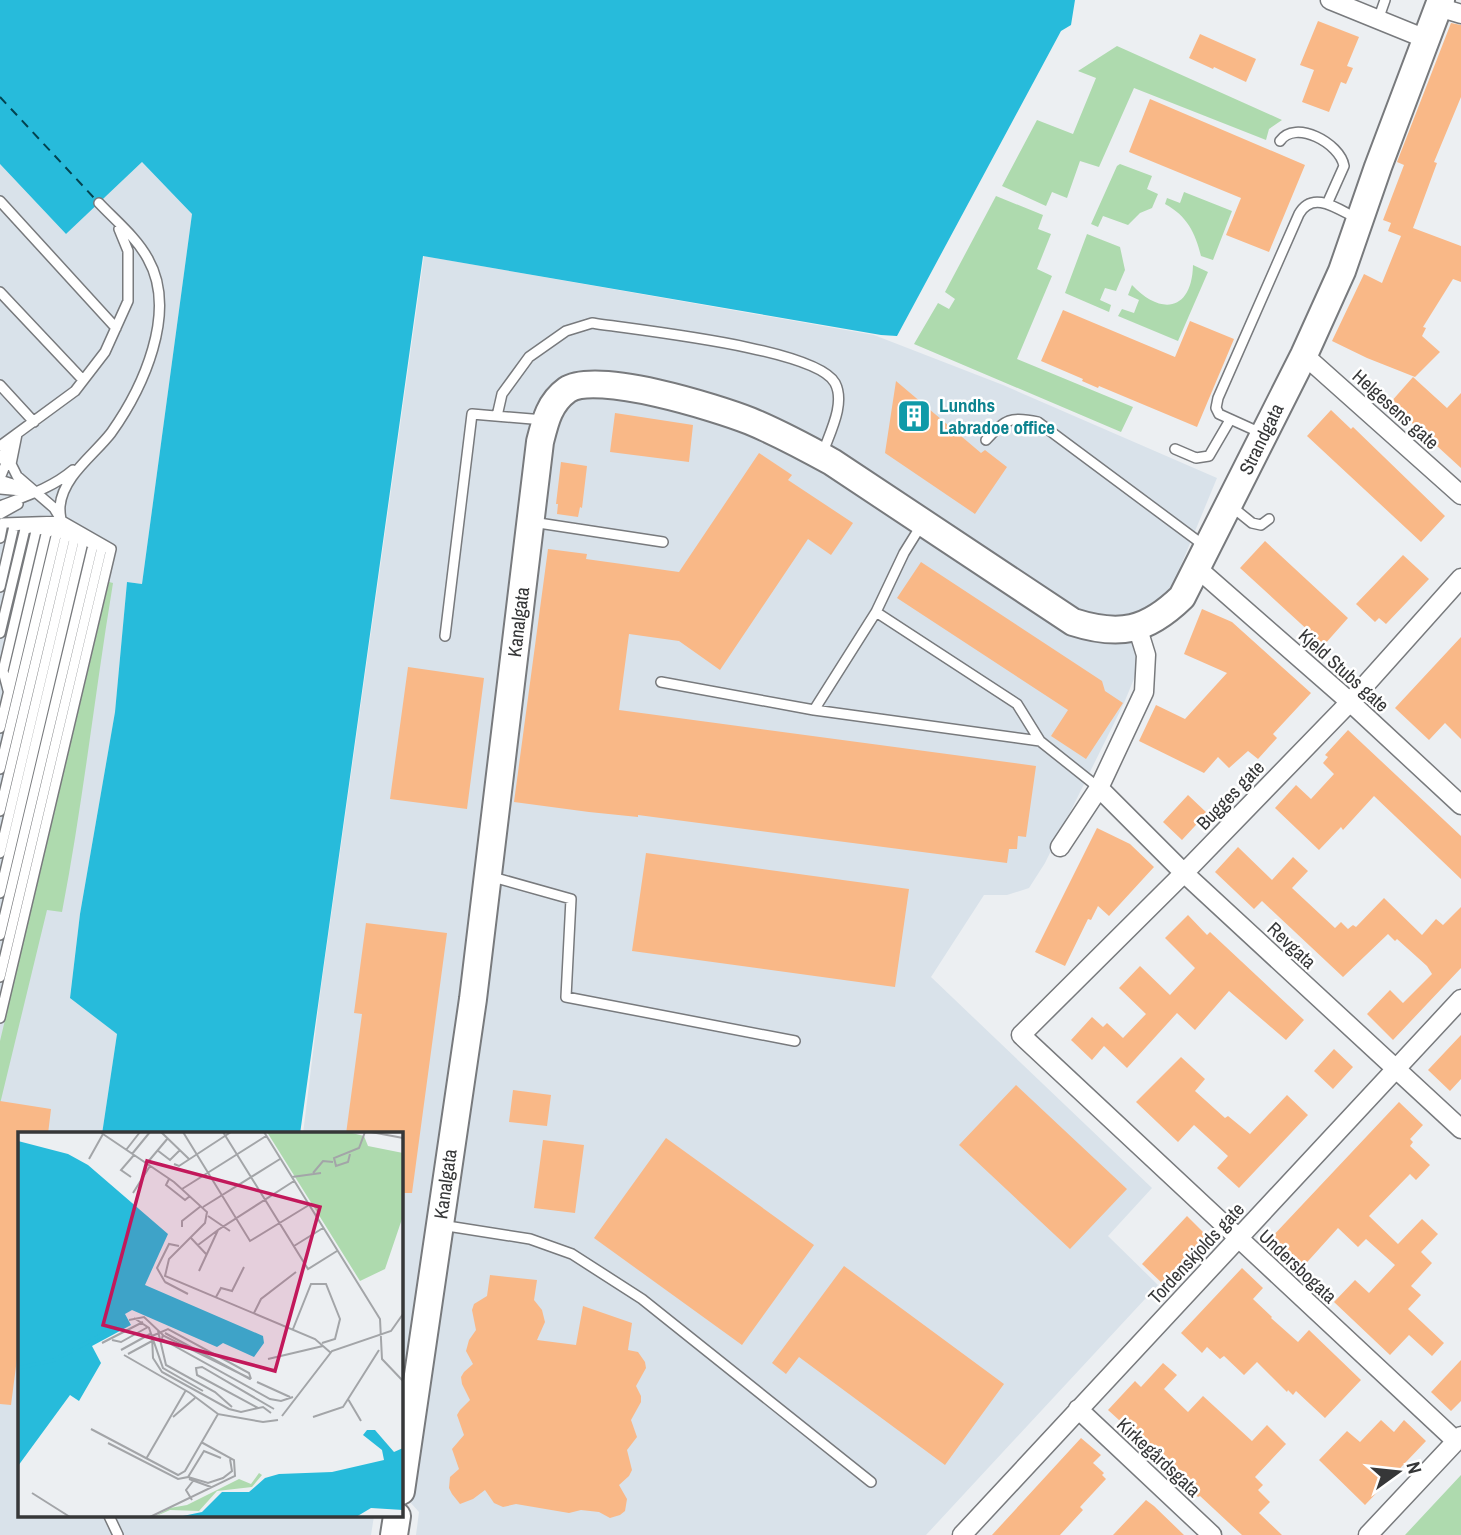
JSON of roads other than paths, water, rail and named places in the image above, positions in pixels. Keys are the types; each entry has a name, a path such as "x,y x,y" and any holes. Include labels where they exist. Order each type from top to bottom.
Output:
{"main road":[{"name":"Strandgata","path":"1137,626 1157,618 1182,597 1229,505 1304,355 1342,271 1426,39 1447,7"},
{"name":"Kanalgata","path":"402,1484 473,999 540,442 550,410 569,389 586,384 622,387 693,402 748,421 821,456 1073,622 1098,630 1117,631 1137,626"}],"street":[{"path":"1330,0 1426,39"},
{"name":"Helgesens gate","path":"1304,355 1461,495"},
{"name":"Kjeld Stubs gate","path":"1202,558 1461,805"},
{"name":"Bugges gate","path":"1021,1035 1350,702 1461,578"},
{"path":"1060,847 1099,788 1144,691 1146,656 1137,626"},
{"name":"Revgata","path":"1099,788 1184,873 1461,1129"},
{"name":"Tordenskjolds gate","path":"962,1535 1461,999"},
{"name":"Undersbogata","path":"1021,1035 1238,1239 1459,1438"},
{"name":"Kirkegårdsgata","path":"1078,1409 1212,1535"},
{"path":"1368,1535 1459,1438"}],"lane":[{"path":"1378,20 1385,0"},
{"path":"1280,141 1289,132 1298,131 1331,144 1338,150 1345,166 1327,204"},
{"path":"0,201 116,328"},
{"path":"1263,434 1219,414 1216,408 1299,214 1303,207 1317,201 1359,220"},
{"path":"0,448 75,391 105,352 128,301 128,251 119,226 99,203 148,258 156,277 159,327 140,381 127,407 110,433 66,486 59,507 65,538 0,811"},
{"path":"0,292 83,380"},
{"path":"497,416 502,394 529,357 566,331 592,323 775,353 818,368 834,382 839,405 821,456"},
{"path":"0,385 34,422"},
{"path":"445,636 472,414 546,420"},
{"path":"986,440 1000,425 1017,417 1038,422 1202,558"},
{"path":"1175,449 1196,458 1209,456 1230,420"},
{"path":"0,448 17,434"},
{"path":"0,478 17,434"},
{"path":"0,853 74,540 54,508 17,476 11,464 17,434"},
{"path":"0,506 62,480 93,453"},
{"path":"0,478 37,492"},
{"path":"0,478 37,492"},
{"path":"0,500 37,492"},
{"path":"0,514 37,492"},
{"path":"1229,505 1252,523 1261,525 1269,519"},
{"path":"8,693 1,673 36,531 62,521"},
{"path":"0,728 46,534 62,521"},
{"path":"0,769 55,536 62,521"},
{"path":"0,893 83,542 62,521"},
{"path":"0,538 4,523 62,521 111,549 0,1018"},
{"path":"0,587 14,526 62,521 102,547 0,977"},
{"path":"0,633 25,529 62,521 93,545 0,935"},
{"path":"531,522 663,542"},
{"path":"814,710 876,612 904,553 923,523"},
{"path":"876,612 1017,704 1040,741 1099,788"},
{"path":"661,682 814,710 1040,741"},
{"path":"488,876 572,899 566,997 795,1041"},
{"path":"439,1225 530,1239 572,1254 642,1299 871,1482"},
{"path":"111,1518 118,1535"}],"water":[{"path":"0,0 1075,0 1071,25 1061,31 897,336 423,256 300,1132 102,1132 117,1034 70,998 80,914 115,712 127,582 142,584 192,214 142,162 66,234 0,164"}],"place":[{"name":"Lundhs Labradoe office","path":"914,416"}]}
